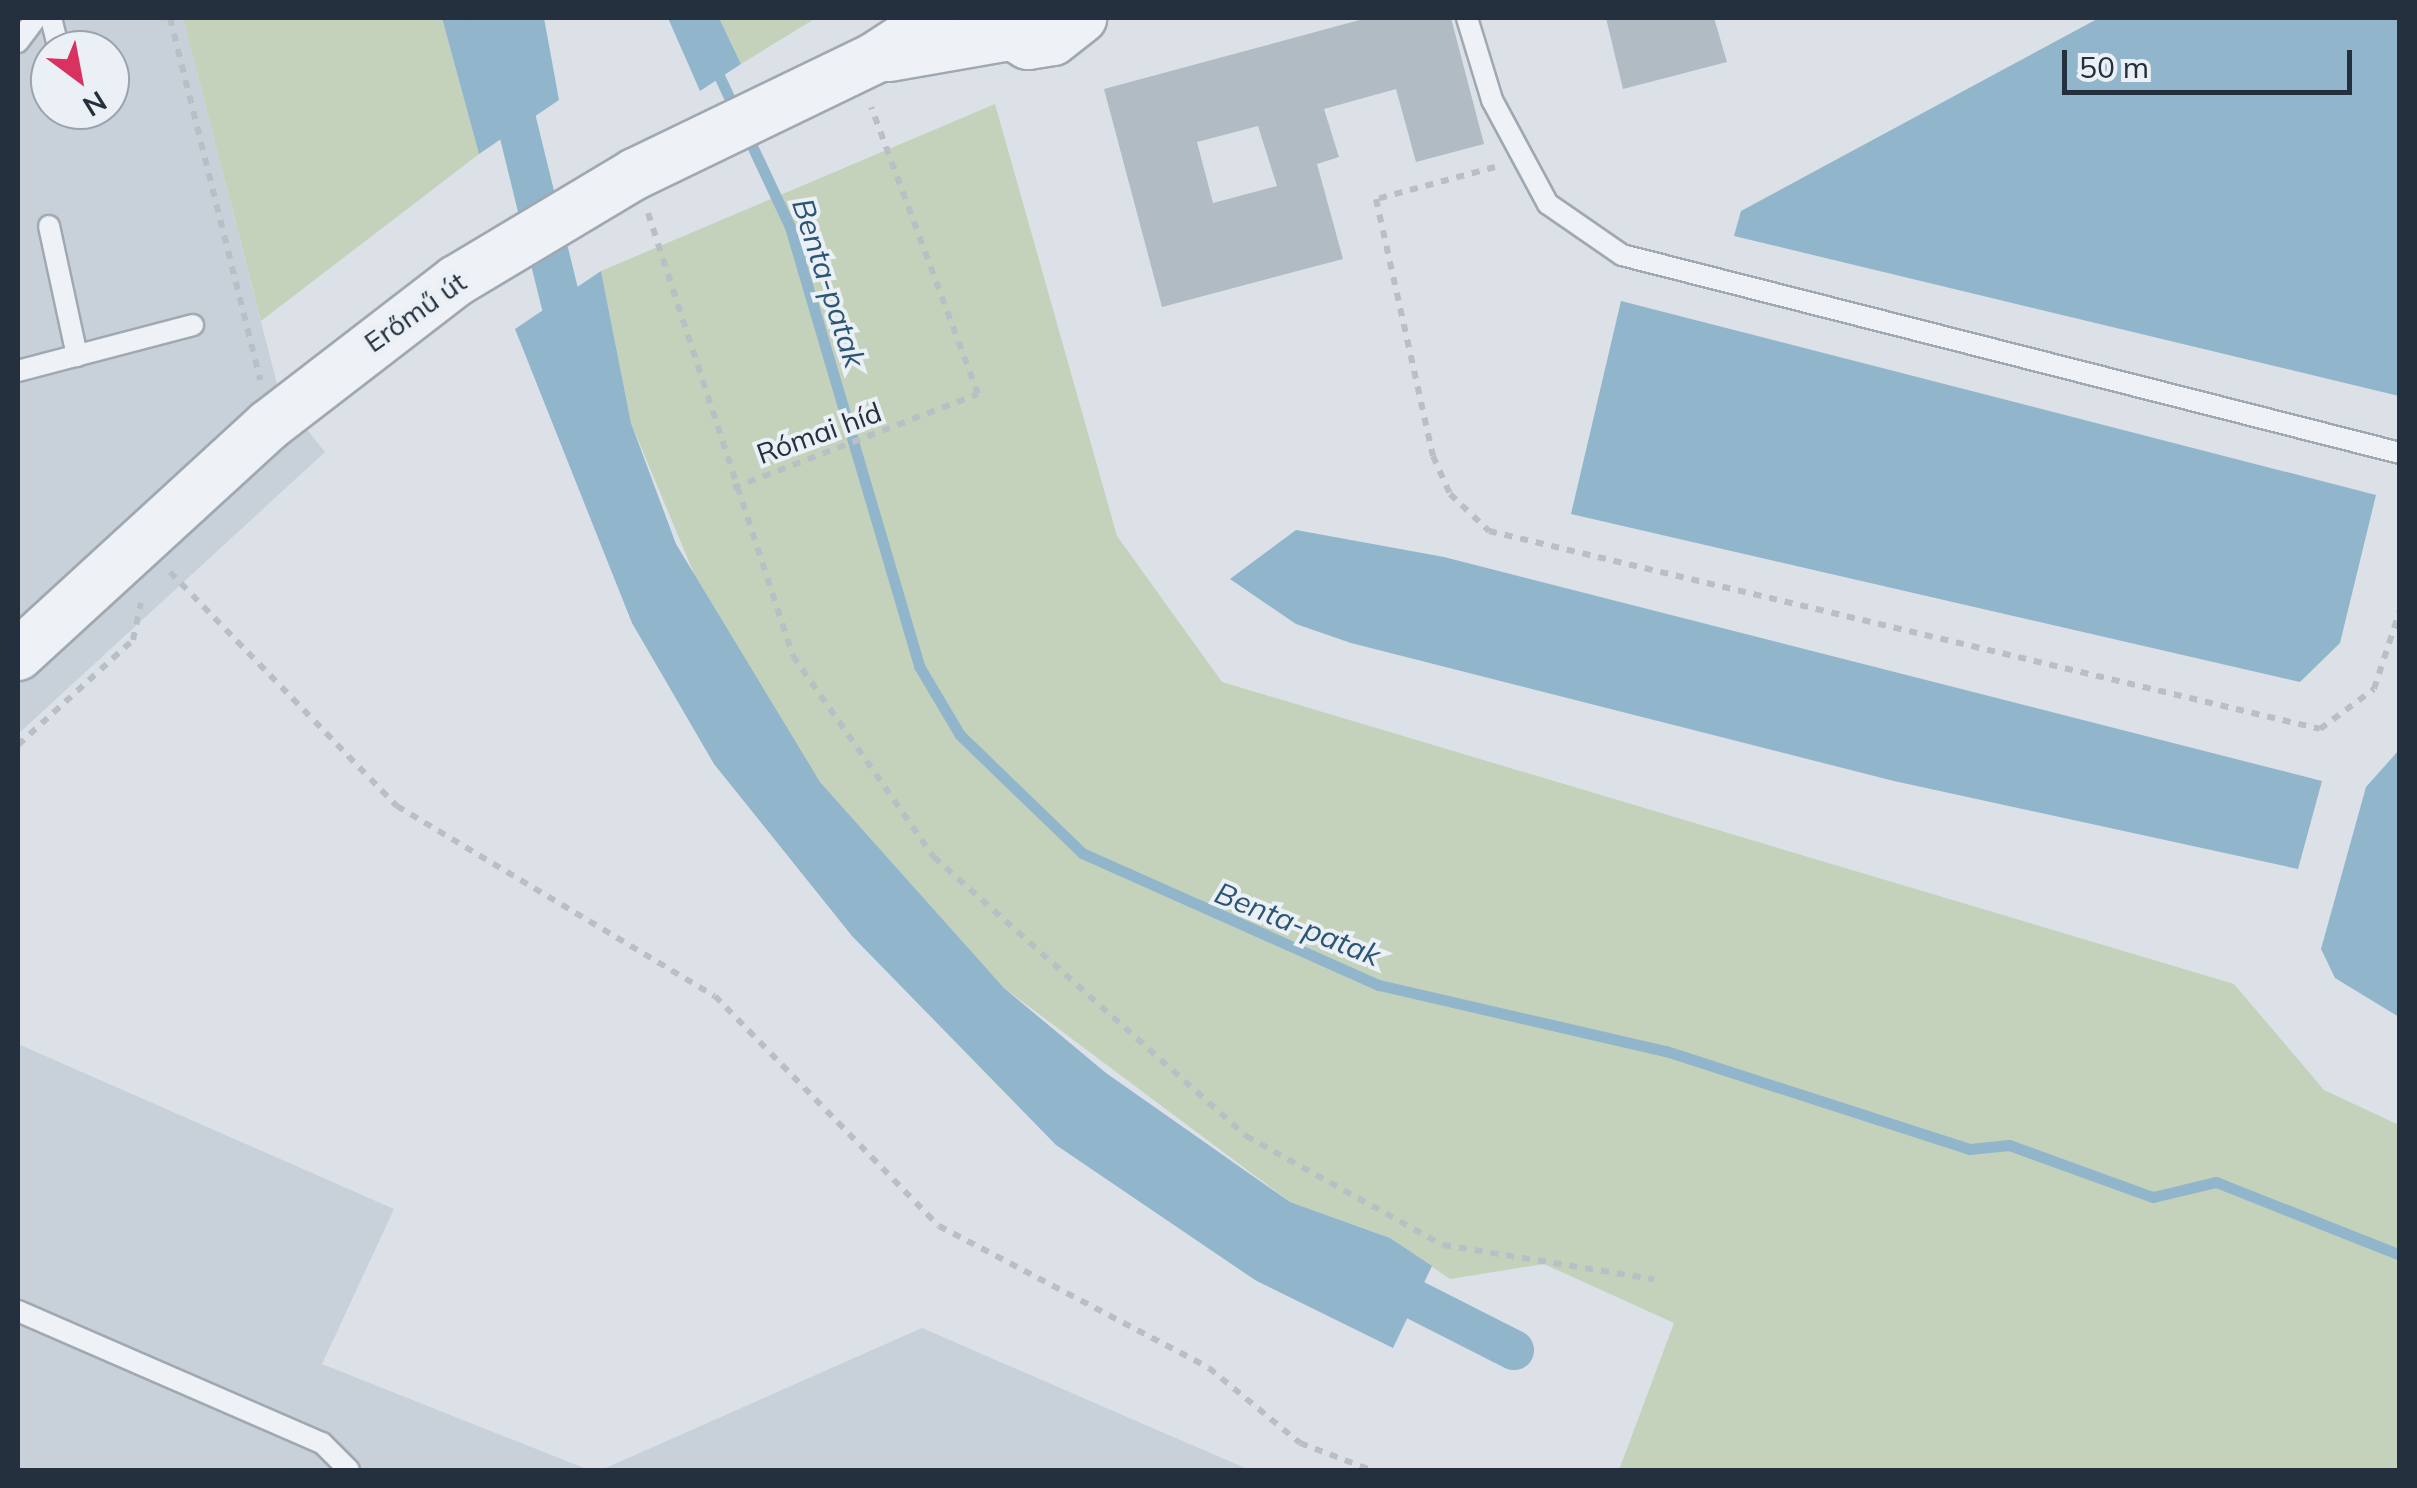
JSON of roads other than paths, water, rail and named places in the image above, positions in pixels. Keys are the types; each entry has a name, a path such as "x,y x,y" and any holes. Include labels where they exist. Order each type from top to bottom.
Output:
{"street":[{"name":"Erőmű út","path":"18,655 138,539 345,362 456,281 636,174 866,63 936,18"},
{"name":"Erőmű út","path":"866,63 994,27 1053,40 1081,18"}],"lane":[{"path":"18,42 36,18"},
{"path":"1467,18 1492,100 1548,204 1622,255 2400,453"},
{"path":"49,226 77,356"},
{"path":"18,371 192,325"},
{"path":"18,1312 322,1443 349,1470"}],"water":[{"path":"442,18 544,18 559,100 479,154"},
{"path":"668,18 719,18 741,64 700,91"},
{"path":"2099,18 2399,18 2399,396 1734,236 1741,211"},
{"path":"601,271 631,423 676,544 820,782 1004,988 1106,1073 1290,1202 1390,1238 1432,1266 1393,1348 1255,1280 1056,1145 852,936 714,764 632,623 515,329"},
{"path":"1621,301 2376,495 2340,643 2300,682 1571,514"},
{"path":"1296,530 1444,557 2322,781 2298,869 1894,781 1351,643 1296,624 1230,579"},
{"path":"2399,750 2399,1017 2335,978 2321,949 2366,787"}],"waterway":[{"path":"491,18 573,351"},
{"name":"Benta-patak","path":"714,65 736,112"},
{"name":"Benta-patak","path":"746,133 790,227 919,666 960,735 1082,853 1379,985 1666,1051 1970,1149 2009,1145 2153,1197 2216,1182 2400,1255"},
{"path":"1366,1275 1514,1350"}]}
